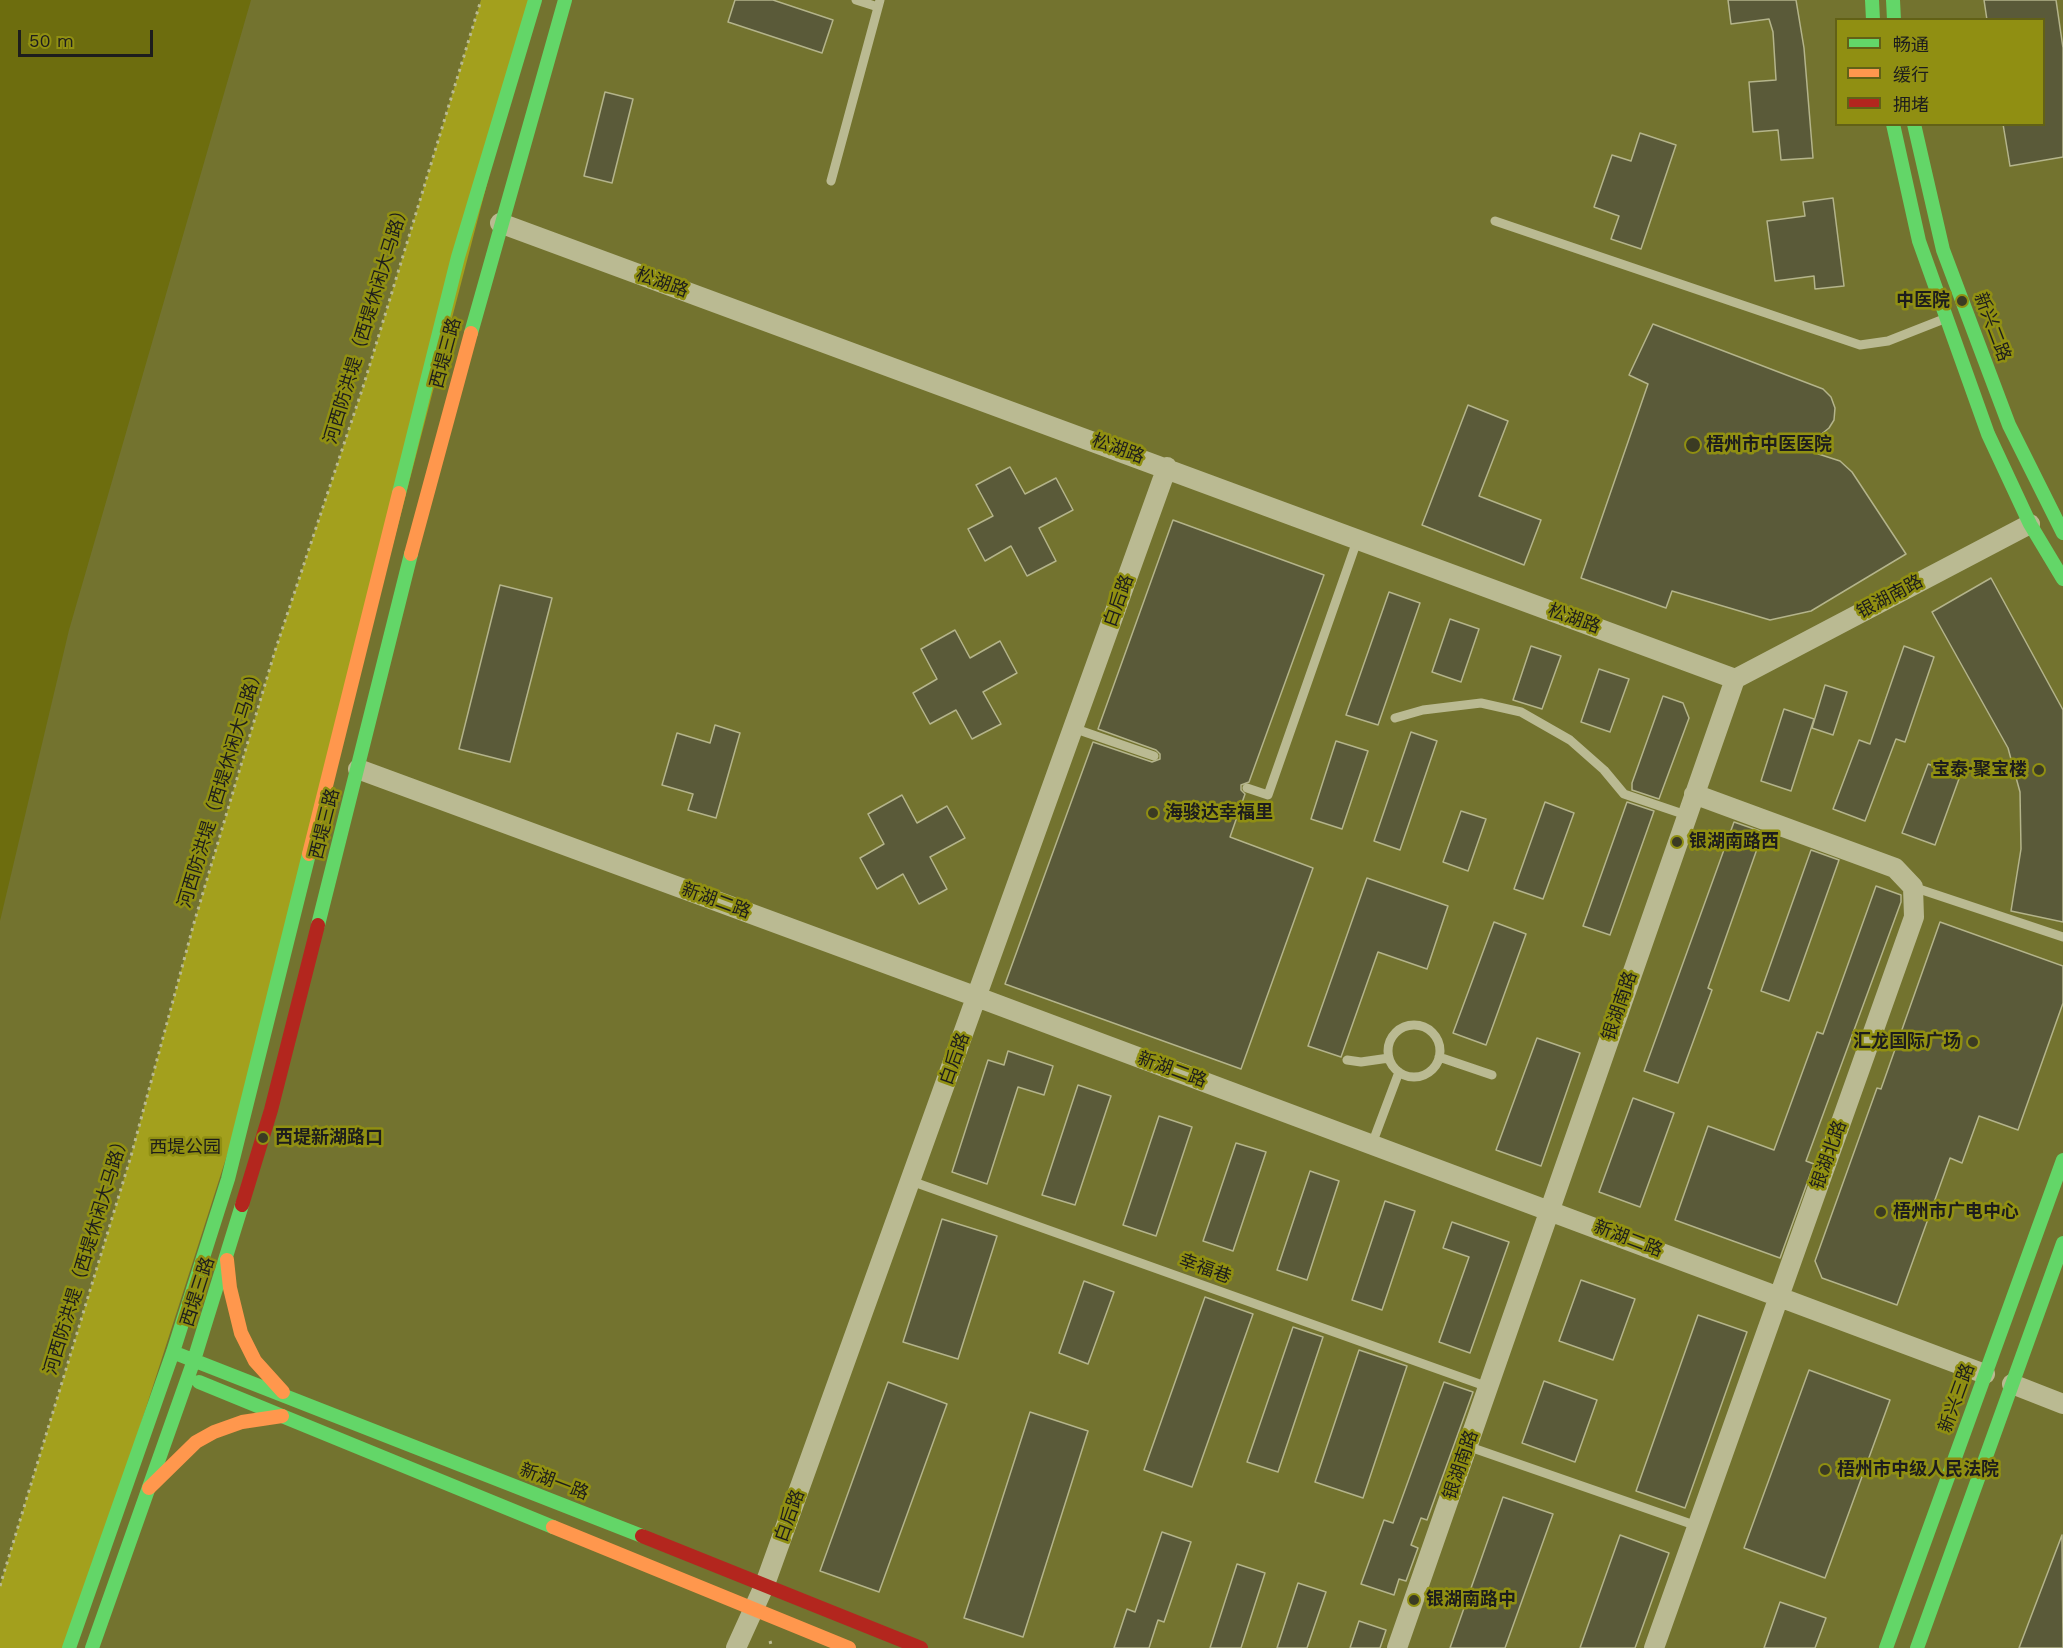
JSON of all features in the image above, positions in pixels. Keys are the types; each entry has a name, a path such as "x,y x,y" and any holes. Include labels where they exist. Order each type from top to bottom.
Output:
{"main road":[{"name":"西堤三路","path":"69,1648 167,1370 228,1179 458,257 535,0"},
{"name":"西堤三路","path":"92,1648 189,1378 227,1260 283,1064 434,462 565,0"},
{"path":"1872,0 1873,18"},
{"path":"1893,0 1894,18"},
{"path":"1893,126 1919,241 1988,434 2030,524 2063,579"},
{"name":"新兴二路","path":"1914,126 1943,250 2009,425 2063,533"},
{"path":"2042,494 2063,514"},
{"name":"新兴三路","path":"1886,1648 2063,1160"},
{"path":"1917,1648 2063,1243"},
{"path":"227,1260 235,1314 247,1347 255,1361 288,1397"},
{"name":"新湖一路","path":"173,1352 765,1584 921,1648"},
{"path":"167,1370 849,1648"},
{"path":"148,1489 196,1442 214,1432 242,1422 282,1416"}],"street":[{"name":"松湖路","path":"500,224 1167,467 1735,679"},
{"name":"白后路","path":"736,1648 765,1584 1167,467"},
{"name":"银湖南路","path":"1397,1648 1735,679 2030,524"},
{"name":"新湖二路","path":"358,769 977,997 1985,1374"},
{"path":"1694,794 1895,868 1913,887"},
{"name":"银湖北路","path":"1654,1648 1914,917 1913,887"},
{"path":"2012,1384 2063,1404"}],"lane":[{"path":"831,181 879,4 856,0"},
{"path":"1495,221 1860,345 1888,341 1946,318"},
{"path":"1247,788 1269,795 1358,538"},
{"path":"1395,718 1423,710 1481,703 1521,712 1570,740 1604,770 1624,794 1686,815"},
{"path":"1073,728 1154,756"},
{"path":"1913,887 2063,937"},
{"path":"1419,1026 1426,1028 1438,1041 1439,1057 1436,1065 1423,1076 1406,1076 1399,1072 1389,1058 1389,1050 1395,1034 1402,1029 1419,1026"},
{"path":"1439,1057 1492,1075"},
{"path":"1347,1060 1361,1062 1389,1058"},
{"path":"1372,1144 1399,1072"},
{"name":"幸福巷","path":"911,1181 1488,1387"},
{"path":"1467,1446 1697,1526"}],"path":[{"name":"河西防洪堤（西堤休闲大马路）","path":"0,1586 128,1167 194,923 275,651 364,384 481,0"}],"green space":[{"name":"西堤公园","path":"481,0 535,0 262,1046 69,1648 0,1648 0,1586 131,1156 194,923 275,651 364,384"}],"shaded area":[{"path":"0,0 251,0 69,630 0,921"}],"building":[{"path":"735,0 773,0 833,20 822,53 728,22"},
{"path":"1728,0 1796,0 1804,48 1813,158 1781,160 1778,130 1753,132 1749,82 1776,80 1773,32 1769,19 1731,24"},
{"path":"1984,0 2056,0 2063,48 2063,157 2010,166 2003,126 2045,126 2045,18 1987,18"},
{"path":"605,92 633,99 612,183 584,176"},
{"path":"1640,133 1676,145 1641,249 1611,239 1619,216 1594,207 1612,155 1631,161"},
{"path":"1833,198 1844,286 1815,289 1814,276 1775,281 1767,221 1805,216 1803,202"},
{"path":"1653,324 1823,389 1831,397 1835,408 1834,420 1829,428 1803,449 1840,461 1852,472 1906,554 1811,611 1770,620 1672,591 1666,608 1581,578 1648,384 1629,375"},
{"path":"1468,405 1508,421 1479,496 1541,520 1524,565 1422,525"},
{"path":"1010,467 1025,494 1056,478 1073,510 1039,528 1056,561 1027,576 1011,546 985,561 968,529 993,516 976,485"},
{"name":"海骏达幸福里","path":"1173,520 1324,575 1249,782 1241,785 1241,790 1245,794 1230,837 1313,868 1241,1069 1005,984 1093,742 1152,762 1160,759 1160,754 1156,750 1098,729"},
{"name":"宝泰·聚宝楼","path":"1991,578 2063,710 2063,922 2011,911 2021,849 2020,792 2008,748 1932,612"},
{"path":"500,585 552,598 510,762 459,749"},
{"path":"1389,592 1420,603 1378,725 1346,715"},
{"path":"1450,619 1479,629 1461,682 1432,672"},
{"path":"955,630 970,658 1000,641 1017,673 983,692 1001,724 972,739 956,710 930,724 913,693 937,679 921,649"},
{"path":"1531,646 1561,656 1542,709 1513,700"},
{"path":"1904,646 1934,657 1905,742 1896,739 1865,821 1833,809 1859,740 1870,744"},
{"path":"1599,669 1629,679 1610,732 1581,722"},
{"path":"1825,685 1847,692 1833,735 1812,728"},
{"path":"1663,696 1683,703 1689,718 1659,799 1632,790 1632,783"},
{"path":"1784,709 1814,719 1791,791 1761,781"},
{"path":"715,725 740,733 716,818 688,810 693,794 662,785 677,733 710,743"},
{"path":"1411,732 1437,741 1400,850 1374,841"},
{"path":"1336,741 1368,751 1342,829 1311,819"},
{"path":"1928,764 1960,776 1935,845 1902,833"},
{"path":"902,795 917,823 947,806 965,838 930,857 947,889 919,904 903,874 877,889 860,858 884,844 868,814"},
{"path":"1545,802 1574,813 1543,899 1514,889"},
{"path":"1627,802 1654,811 1610,935 1583,926"},
{"path":"1461,811 1486,819 1468,871 1443,862"},
{"path":"1734,822 1763,832 1708,988 1712,990 1678,1083 1644,1071"},
{"path":"1811,850 1839,860 1789,1001 1761,991"},
{"path":"1367,878 1448,906 1427,969 1378,952 1341,1057 1308,1046"},
{"path":"1876,886 1901,895 1901,902 1806,1161 1814,1164 1780,1258 1675,1220 1708,1126 1774,1150 1817,1032 1823,1034"},
{"path":"1494,922 1526,934 1486,1045 1453,1033"},
{"path":"1940,922 2063,966 2063,1003 2018,1130 1979,1116 1962,1163 1950,1158 1897,1305 1822,1278 1815,1261 1877,1088 1881,1089"},
{"path":"1537,1038 1580,1053 1541,1166 1496,1150"},
{"path":"1008,1051 1053,1066 1044,1095 1018,1087 987,1184 952,1172 988,1060 1004,1065"},
{"path":"1078,1085 1111,1096 1075,1205 1042,1195"},
{"path":"1633,1098 1674,1113 1640,1207 1599,1192"},
{"path":"1159,1116 1192,1127 1156,1236 1123,1225"},
{"path":"1236,1143 1266,1152 1233,1251 1203,1241"},
{"path":"1310,1171 1339,1181 1307,1280 1277,1270"},
{"path":"1385,1201 1415,1211 1382,1310 1352,1300"},
{"path":"942,1219 997,1236 958,1359 903,1342"},
{"path":"1452,1222 1509,1242 1470,1353 1439,1342 1469,1257 1443,1248"},
{"path":"1581,1280 1635,1299 1613,1360 1559,1341"},
{"path":"1084,1281 1114,1292 1088,1364 1059,1353"},
{"path":"1205,1297 1253,1314 1192,1487 1144,1470"},
{"path":"1698,1315 1747,1332 1685,1508 1636,1491"},
{"path":"1293,1327 1323,1337 1278,1472 1247,1462"},
{"path":"1359,1350 1407,1366 1363,1498 1315,1482"},
{"path":"1809,1370 1890,1400 1825,1578 1744,1548"},
{"path":"1544,1381 1597,1400 1575,1462 1522,1443"},
{"path":"888,1382 947,1404 879,1592 820,1571"},
{"path":"1444,1382 1473,1392 1427,1520 1421,1518 1411,1545 1418,1548 1406,1581 1399,1579 1394,1595 1361,1584 1384,1520 1393,1523"},
{"path":"1030,1412 1088,1431 1023,1637 964,1618"},
{"path":"1503,1497 1553,1514 1505,1648 1450,1648"},
{"path":"1162,1532 1191,1542 1164,1622 1158,1620 1149,1648 1114,1648 1127,1609 1135,1612"},
{"path":"1620,1535 1669,1553 1635,1648 1580,1648"},
{"path":"2062,1535 2063,1648 2019,1648"},
{"path":"1237,1564 1265,1573 1241,1648 1210,1648"},
{"path":"1298,1583 1326,1592 1307,1648 1277,1648"},
{"path":"1780,1602 1826,1618 1815,1648 1764,1648"},
{"path":"1359,1621 1386,1630 1380,1648 1350,1648"}],"traffic: fast":[{"path":"399,493 458,257 535,0"},
{"path":"471,333 565,0"},
{"path":"1872,0 1873,18"},
{"path":"1893,0 1894,18"},
{"path":"1893,126 1919,241 1988,434 2030,524 2063,579"},
{"path":"1914,126 1943,250 2009,425 2063,533"},
{"path":"318,925 411,554"},
{"path":"69,1648 173,1352 228,1179 309,854"},
{"path":"1886,1648 2063,1160"},
{"path":"92,1648 194,1360 242,1205"},
{"path":"1917,1648 2063,1243"},
{"path":"175,1353 642,1536"},
{"path":"199,1382 553,1527"}],"traffic: slow":[{"path":"411,554 471,333"},
{"path":"309,854 399,493"},
{"path":"227,1260 230,1288 241,1333 255,1361 283,1392"},
{"path":"149,1488 196,1442 214,1432 242,1422 282,1416"},
{"path":"553,1527 849,1648"}],"traffic: jam":[{"path":"242,1205 271,1110 318,925"},
{"path":"642,1536 921,1648"}],"place":[{"name":"中医院","path":"1962,301"},
{"name":"梧州市中医医院","path":"1693,445"},
{"name":"宝泰·聚宝楼","path":"2039,770"},
{"name":"海骏达幸福里","path":"1153,813"},
{"name":"银湖南路西","path":"1677,842"},
{"name":"汇龙国际广场","path":"1973,1042"},
{"name":"西堤新湖路口","path":"263,1138"},
{"name":"梧州市广电中心","path":"1881,1212"},
{"name":"梧州市中级人民法院","path":"1825,1470"},
{"name":"银湖南路中","path":"1414,1600"}]}
